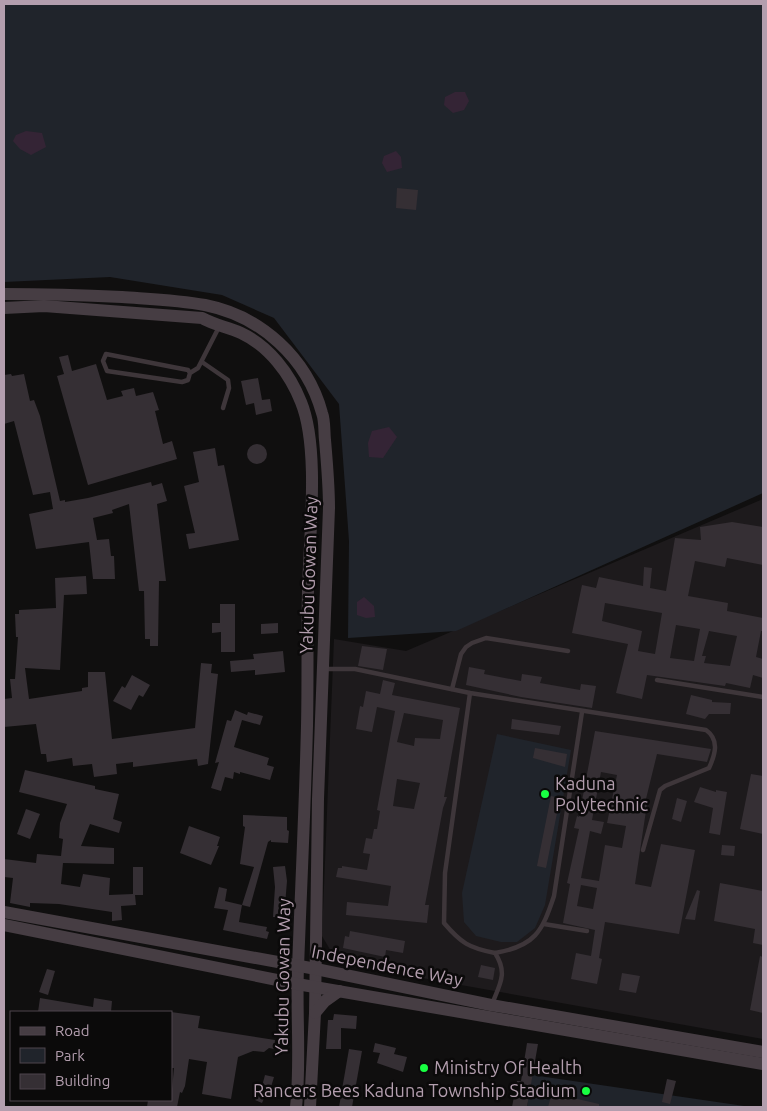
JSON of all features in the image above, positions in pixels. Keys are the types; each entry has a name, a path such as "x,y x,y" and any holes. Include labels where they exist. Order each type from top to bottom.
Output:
{"street":[{"name":"Yakubu Gowan Way","path":"4,294 97,296 207,305 247,319 266,331 285,348 302,370 323,414 329,476 324,669 318,798 316,987 310,1107"},
{"name":"Yakubu Gowan Way","path":"4,308 44,306 202,318 219,327 241,333 276,359 291,381 308,420 311,504 297,984 299,1079 296,1107"},
{"name":"Independence Way","path":"4,912 316,968 491,1005 763,1052"},
{"name":"Independence Way","path":"4,925 297,984 763,1064"},
{"path":"275,962 284,959 292,953 299,940"},
{"path":"316,949 325,965 339,974"},
{"path":"272,979 285,989 299,1010"},
{"path":"315,1012 325,1001 339,991"}],"lane":[{"path":"190,373 188,370 106,354 103,361 107,371 182,382 188,380 190,373 198,368 219,327"},
{"path":"202,362 228,380 229,388 223,408"},
{"path":"452,689 461,654 466,647 479,640 486,638 568,651"},
{"path":"324,669 355,669 470,693 582,712 698,728 712,735 715,744 714,756 709,768 660,790 643,850"},
{"path":"657,680 763,697"},
{"path":"470,693 445,873 444,923 460,941 474,949 495,953 514,950 528,943 538,934 544,924 554,896 582,712"},
{"path":"544,924 587,931"},
{"path":"491,1005 502,980 502,964 495,953"}],"shaded area":[{"path":"455,92 465,92 469,101 464,110 453,113 444,105 445,97"},
{"path":"26,131 42,133 46,147 31,155 20,149 13,141 16,135"},
{"path":"396,151 401,157 402,168 387,172 382,163 384,156"},
{"path":"389,427 397,437 383,458 369,457 368,443 372,431"},
{"name":"Kaduna Polytechnic","path":"763,499 763,1039 338,963 322,936 334,639 406,651"},
{"path":"364,597 374,606 375,617 366,618 357,615 357,602"}],"green space":[{"path":"4,4 763,4 763,493 456,631 348,638 349,541 339,404 274,318 222,295 110,277 4,282"},
{"path":"497,734 571,750 545,905 535,928 517,942 501,942 476,936 464,922 462,893"},
{"name":"Rancers Bees Kaduna Township Stadium","path":"532,1075 751,1107 527,1107"}],"building":[{"path":"397,188 418,190 416,210 396,208"},
{"path":"68,355 72,371 96,364 107,400 123,396 121,391 134,388 136,396 153,392 159,410 155,411 163,444 172,441 177,459 88,485 57,376 64,374 59,357"},
{"path":"11,374 12,376 24,374 30,401 34,400 40,416 60,501 65,500 65,502 88,498 151,482 152,486 162,483 167,501 157,504 166,581 159,581 158,646 150,646 150,639 145,639 144,591 139,591 129,504 112,510 113,513 93,518 97,540 109,539 111,556 114,556 115,579 93,579 89,542 36,549 29,514 53,509 50,492 33,495 14,421 4,424 4,375"},
{"path":"258,378 262,400 270,399 272,411 256,415 254,403 246,405 241,381"},
{"path":"257,444 264,447 267,454 264,461 257,464 250,461 247,454 250,447"},
{"path":"215,448 218,466 224,465 239,540 189,549 186,534 195,533 184,486 199,482 193,452"},
{"path":"732,522 763,527 763,565 727,558 725,567 695,561 688,596 728,603 727,611 763,618 763,631 761,631 756,657 763,659 763,678 753,675 750,688 726,683 725,686 647,675 642,699 616,693 628,644 572,633 582,585 596,588 599,577 643,586 644,567 652,568 650,588 666,591 675,538 701,540 700,527","holes":["605,603 662,613 655,654 638,651 642,631 602,621","676,625 700,629 694,661 670,658","709,631 737,636 730,666 704,663 706,656 702,656"]},
{"path":"86,576 87,594 64,595 60,670 25,668 29,699 82,691 82,688 88,687 88,672 105,672 112,739 195,728 201,663 212,664 211,673 218,674 208,764 198,766 197,759 133,767 133,762 116,764 117,774 94,777 92,764 73,766 72,758 47,762 46,754 41,754 36,724 4,727 4,699 12,698 10,679 15,679 18,637 16,637 15,614 19,614 19,610 56,608 55,578"},
{"path":"220,604 235,604 235,652 221,652 221,632 212,633 212,623 220,623"},
{"path":"278,623 278,633 261,634 261,624"},
{"path":"362,646 387,649 383,670 358,666"},
{"path":"283,651 285,672 255,675 255,670 231,672 230,661 254,659 253,654"},
{"path":"469,667 485,670 484,674 521,681 522,674 542,677 540,683 580,690 581,684 596,686 592,708 521,697 466,685"},
{"path":"132,675 150,685 143,697 139,695 131,710 113,701 122,686 125,688"},
{"path":"383,680 395,683 392,695 460,708 444,797 447,797 443,808 425,905 429,905 427,923 346,915 347,902 388,906 391,886 336,877 338,868 342,868 342,866 367,870 370,854 363,853 366,838 372,839 374,829 377,829 380,811 377,810 395,711 377,707 372,732 356,729 360,706 363,707 366,691 380,694","holes":["404,713 443,720 440,739 415,738 414,746 397,742","397,779 420,783 414,809 393,806"]},
{"path":"691,695 712,700 712,702 731,703 730,714 709,714 705,719 686,714"},
{"path":"235,710 247,715 248,712 263,716 260,725 242,720 234,747 269,758 267,765 274,767 270,780 234,772 233,779 225,777 221,791 211,788 219,762 215,763 227,720 231,721"},
{"path":"512,719 561,726 559,735 511,729"},
{"path":"595,731 711,749 707,762 657,754 645,803 647,804 635,884 651,887 661,844 695,850 679,934 605,922 599,958 602,959 597,984 571,979 576,953 591,956 595,930 563,923 570,884 567,883 579,829 574,828 577,816 579,817","holes":["601,772 617,775 607,823 626,826 622,848 605,845 599,881 581,878 590,831 601,834 604,822 592,820","581,885 597,888 593,909 577,906"]},
{"path":"535,748 567,754 565,767 533,758"},
{"path":"25,770 95,786 95,789 119,794 113,819 122,822 119,833 90,824 81,846 114,848 114,864 63,863 61,884 80,887 83,874 110,878 109,895 133,894 133,867 143,867 143,895 135,895 136,905 121,906 122,920 112,921 112,912 59,904 30,903 30,907 10,903 13,878 4,877 4,859 36,863 37,854 61,856 63,839 59,838 60,823 67,804 19,792"},
{"path":"751,774 763,776 763,834 740,829"},
{"path":"700,787 716,792 716,790 727,792 720,835 709,833 713,808 694,802"},
{"path":"551,796 560,798 546,868 537,866"},
{"path":"677,798 687,801 681,822 672,819"},
{"path":"26,809 40,814 30,839 17,834"},
{"path":"243,815 287,817 287,830 289,831 288,843 271,842 271,840 268,842 250,907 242,905 254,867 240,864 245,827 243,826"},
{"path":"189,826 220,837 217,846 219,846 211,865 180,853"},
{"path":"722,845 735,846 734,856 721,855"},
{"path":"285,866 287,881 284,917 273,917 275,887 273,867"},
{"path":"720,883 763,891 763,945 753,943 755,929 714,921"},
{"path":"219,887 227,889 225,901 242,905 239,922 267,927 266,931 269,932 267,939 223,930 228,910 214,908"},
{"path":"697,890 700,891 695,920 685,919"},
{"path":"350,931 405,941 403,953 386,950 385,957 343,948 345,936 349,937"},
{"path":"760,956 763,957 763,1013 750,1010"},
{"path":"481,965 495,968 493,980 478,977"},
{"path":"47,969 55,971 48,995 39,992"},
{"path":"622,973 640,976 636,993 619,990"},
{"path":"40,998 93,1007 94,998 112,1001 111,1011 38,1011"},
{"path":"172,1012 200,1016 198,1028 275,1040 274,1049 269,1048 264,1052 253,1051 238,1057 231,1099 202,1094 207,1062 189,1059 185,1086 182,1093 180,1092 177,1107 147,1107 148,1101 172,1101 174,1068 172,1068"},
{"path":"334,1014 357,1016 356,1029 341,1028 341,1049 326,1049 328,1020 333,1020"},
{"path":"375,1043 396,1048 394,1054 407,1057 403,1072 377,1063 380,1053 373,1052"},
{"path":"527,1043 538,1044 527,1107 512,1107 517,1081 521,1081"},
{"path":"349,1049 362,1051 352,1107 339,1107"},
{"path":"265,1075 274,1077 262,1103 255,1100 261,1090"},
{"path":"667,1079 676,1081 670,1104 662,1102"},
{"path":"552,1093 599,1104 599,1107 548,1107"}],"place":[{"name":"Kaduna Polytechnic","path":"545,794"},
{"name":"Ministry Of Health","path":"424,1068"},
{"name":"Rancers Bees Kaduna Township Stadium","path":"586,1091"}]}
